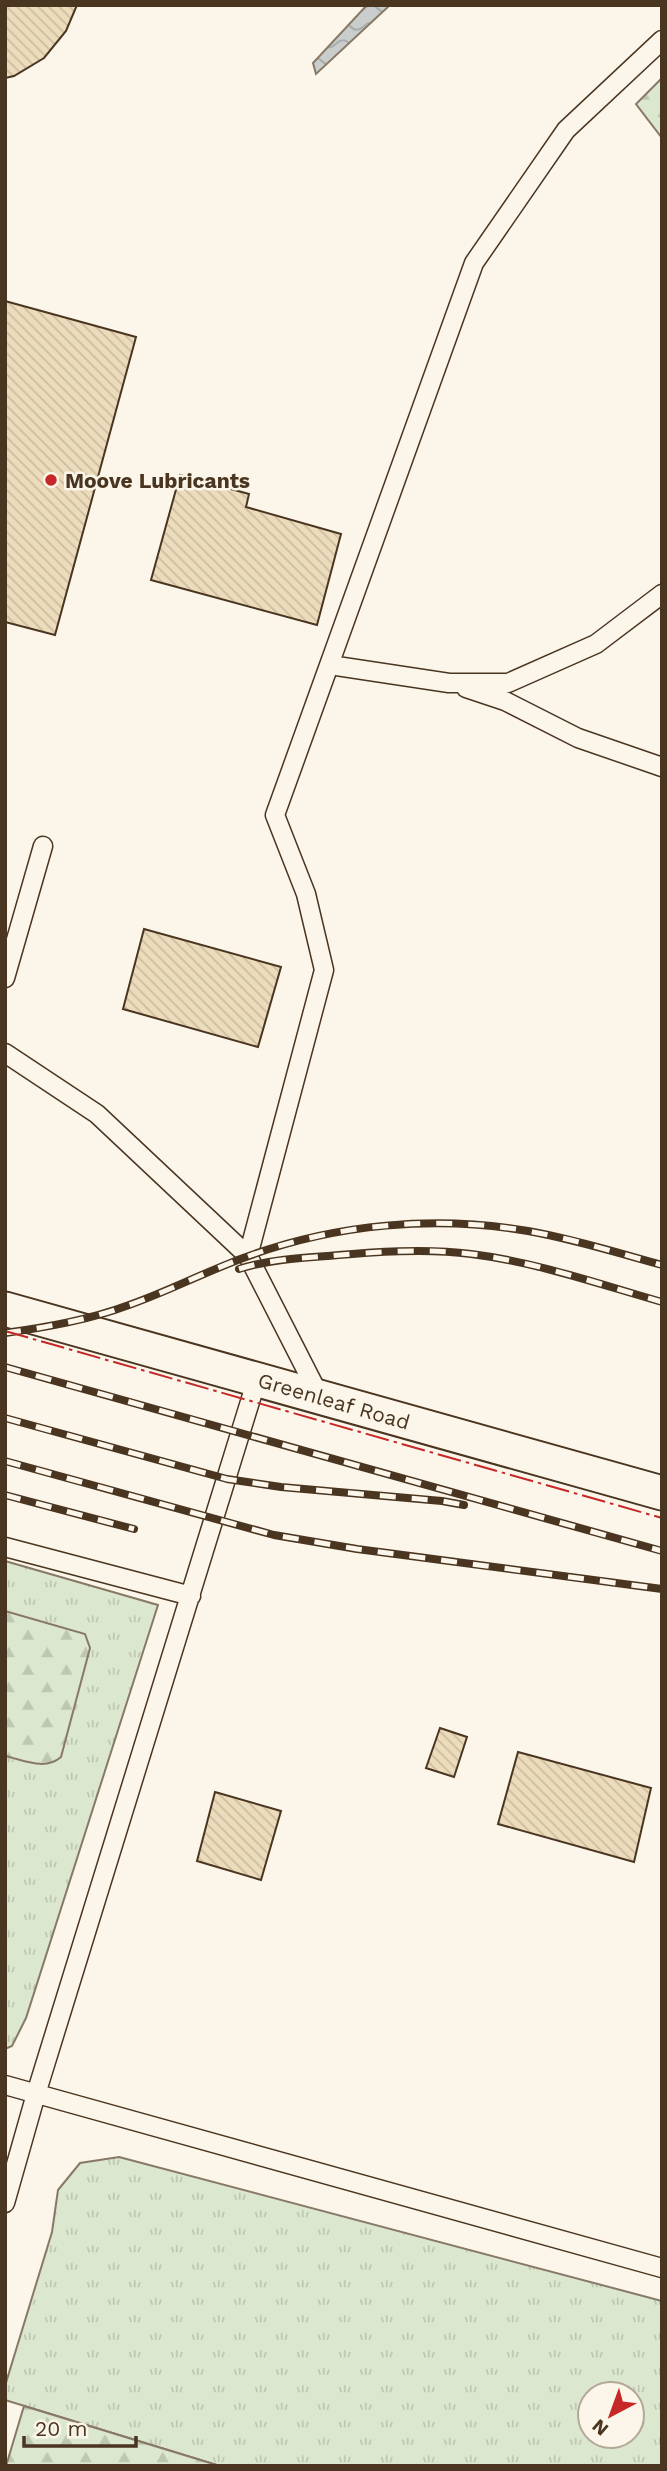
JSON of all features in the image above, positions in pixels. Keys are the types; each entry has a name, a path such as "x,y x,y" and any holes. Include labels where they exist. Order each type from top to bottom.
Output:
{"street":[{"name":"Greenleaf Road","path":"5,1309 662,1493"}],"lane":[{"path":"248,1256 324,970 306,894 275,815 474,263 566,130 662,40"},
{"path":"330,665 449,683 508,683 596,644 662,594"},
{"path":"449,683 505,701 578,738 662,767"},
{"path":"5,978 43,846"},
{"path":"5,1053 97,1114 248,1256 320,1397"},
{"path":"5,2203 36,2094 257,1379"},
{"path":"5,1547 191,1596"},
{"path":"5,2085 662,2268"}],"green space":[{"path":"662,78 662,138 636,104"},
{"path":"5,1561 158,1605 26,2018 12,2046 5,2049"},
{"path":"5,1611 85,1634 90,1648 61,1757 55,1761 41,1764 5,1756"},
{"path":"119,2157 662,2301 662,2466 220,2466 5,2400 5,2386 52,2232 58,2190 80,2163"},
{"path":"24,2406 220,2466 6,2466"}],"water":[{"path":"367,5 390,5 316,74 313,63"}],"building":[{"path":"5,5 77,5 66,31 44,58 14,76 5,78"},
{"name":"Moove Lubricants","path":"5,301 136,337 55,635 5,622"},
{"path":"180,475 249,494 246,507 341,534 317,625 151,580"},
{"path":"144,929 281,967 258,1047 123,1009"},
{"path":"440,1728 467,1737 454,1777 426,1768"},
{"path":"518,1752 651,1788 634,1862 498,1824"},
{"path":"215,1792 281,1811 261,1880 197,1861"}],"railway":[{"path":"5,1333 99,1315 280,1246 350,1230 386,1226 422,1223 493,1226 579,1242 662,1265"},
{"path":"239,1269 272,1261 363,1253 454,1252 543,1268 662,1302"},
{"path":"5,1367 662,1551"},
{"path":"5,1418 227,1479 464,1505"},
{"path":"5,1461 274,1535 357,1549 662,1589"},
{"path":"5,1495 134,1529"}],"power":[{"path":"5,1331 662,1518"}],"place":[{"name":"Moove Lubricants","path":"51,480"}]}
